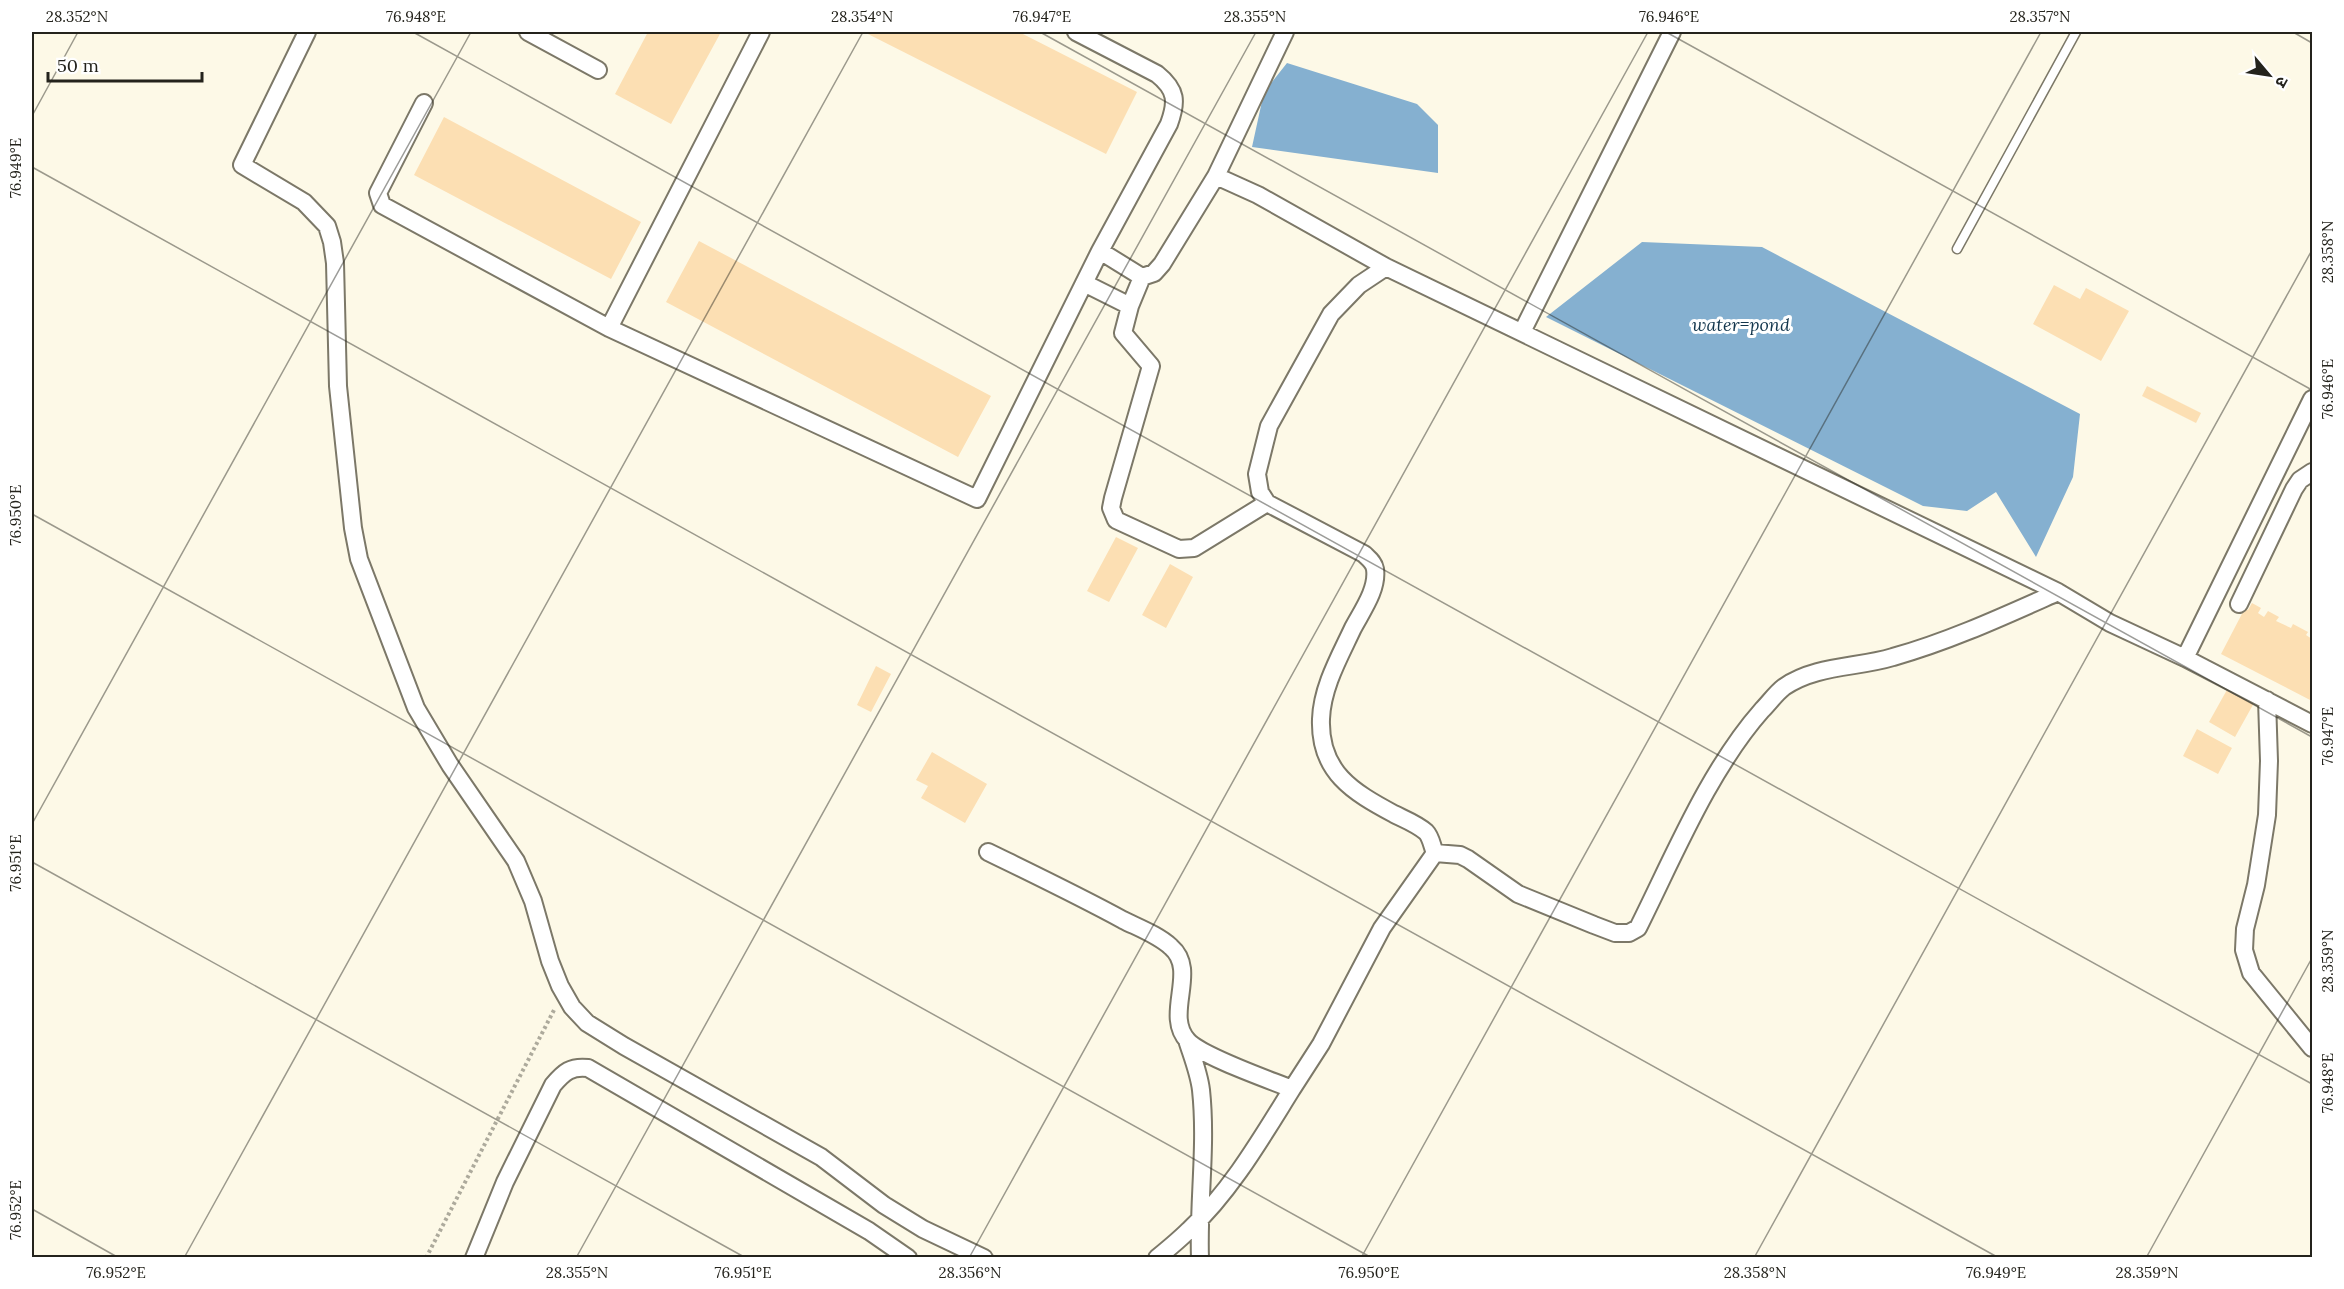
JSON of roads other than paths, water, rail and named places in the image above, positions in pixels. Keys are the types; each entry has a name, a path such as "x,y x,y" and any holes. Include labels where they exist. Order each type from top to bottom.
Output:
{"street":[{"path":"307,32 242,165 304,202 327,226 335,263 338,386 353,528 359,560 416,708 450,765 516,861 533,901 550,961 563,992 572,1007 587,1023 624,1047 820,1157 884,1205 923,1229 984,1257"},
{"path":"528,32 598,70"},
{"path":"609,328 761,32"},
{"path":"424,103 378,193 382,205 609,328 977,499 1100,251 1169,124 1175,107 1173,93 1167,81 1076,32"},
{"path":"1268,503 1194,548 1179,549 1116,520 1111,508 1151,366 1123,333 1130,306 1142,277 1154,273 1162,264 1216,176 1285,32"},
{"path":"1522,332 1672,32"},
{"path":"1216,176 1258,195 1386,267 2058,592 2110,623 2186,658 2313,724"},
{"path":"1100,251 1142,277"},
{"path":"1386,267 1359,285 1331,314 1269,426 1257,474 1260,492 1268,503 1364,554 1373,563 1374,583 1326,690 1320,717 1322,736 1330,762 1343,783 1426,833 1435,853"},
{"path":"1084,283 1130,306"},
{"path":"2186,658 2313,399"},
{"path":"2239,604 2294,489 2300,480 2313,472"},
{"path":"1435,853 1460,855 1518,894 1615,933 1629,933 1638,928 1718,770 1742,734 1783,687 1810,674 1889,659 1924,648 2058,592"},
{"path":"2266,700 2269,760 2268,814 2256,885 2245,930 2244,950 2251,973 2313,1048"},
{"path":"988,852 1106,910 1172,947 1179,957 1182,966 1178,1016 1200,1087 1204,1133 1198,1220 1200,1257"},
{"path":"1157,1257 1198,1220 1241,1167 1321,1044 1377,935 1396,905 1435,853"},
{"path":"1187,1040 1195,1047 1292,1089"},
{"path":"474,1257 505,1182 554,1085 563,1074 575,1066 588,1068 690,1126 869,1231 908,1257"}],"lane":[{"path":"1957,249 2076,32"}],"water":[{"path":"1287,63 1417,104 1438,125 1438,173 1252,147 1264,92"},
{"name":"water=pond","path":"1642,242 1762,247 2080,414 2073,477 2036,557 1996,492 1967,511 1923,506 1546,317"}]}
